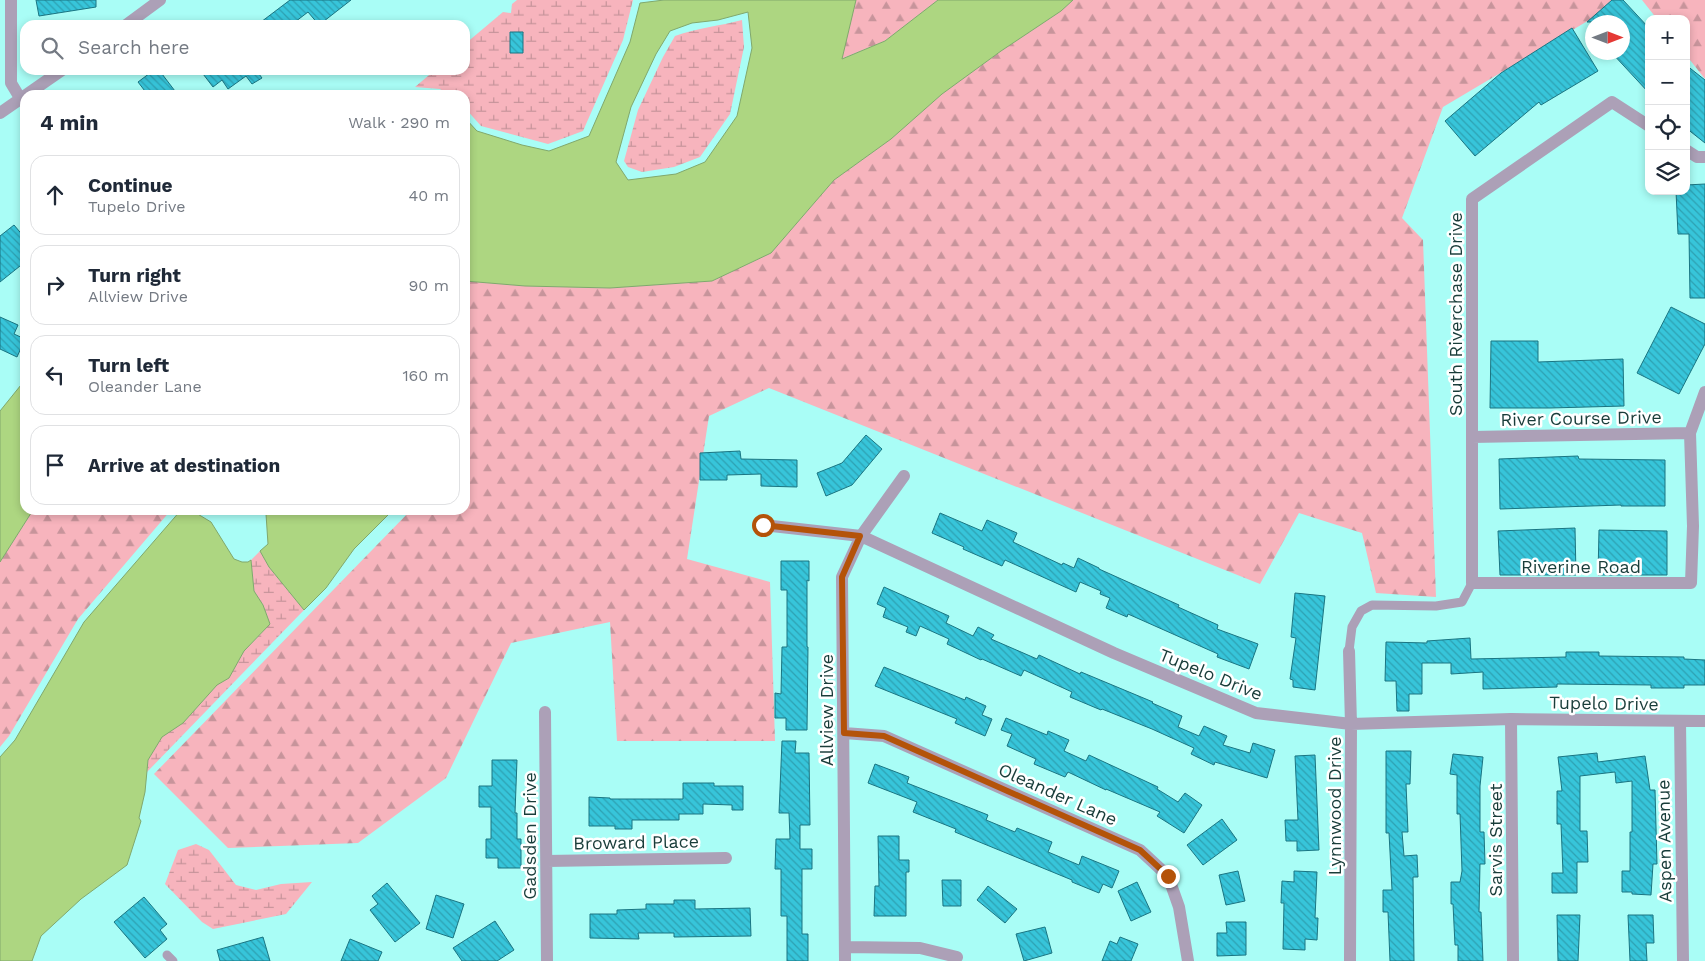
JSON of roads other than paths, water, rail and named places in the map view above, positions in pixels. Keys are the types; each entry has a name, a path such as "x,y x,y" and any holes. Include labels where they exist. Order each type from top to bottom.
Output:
{"street":[{"path":"0,113 20,98 11,83 11,0"},
{"path":"133,20 160,0"},
{"path":"32,90 54,75"},
{"name":"South Riverchase Drive","path":"1472,583 1472,199 1612,102 1645,123"},
{"path":"1690,153 1697,157 1705,158"},
{"path":"1699,526 1690,434 1704,397"},
{"name":"River Course Drive","path":"1472,437 1690,434"},
{"name":"Allview Drive","path":"845,961 842,577 860,536 904,476"},
{"name":"Tupelo Drive","path":"763,525 860,536 1114,653 1256,714 1351,724 1511,719 1705,721"},
{"name":"Riverine Road","path":"1472,583 1691,583 1699,526"},
{"name":"Lynnwood Drive","path":"1349,651 1351,724 1350,961"},
{"name":"Gadsden Drive","path":"545,712 547,961"},
{"name":"Sarvis Street","path":"1511,719 1513,961"},
{"name":"Aspen Avenue","path":"1680,721 1683,961"},
{"name":"Oleander Lane","path":"844,733 884,736 1140,850 1168,876 1179,906 1188,961"},
{"name":"Broward Place","path":"547,861 726,858"},
{"path":"845,947 920,948 957,957"}],"lane":[{"path":"1349,651 1352,627 1361,611 1372,605 1436,606 1462,602 1472,583"}]}
